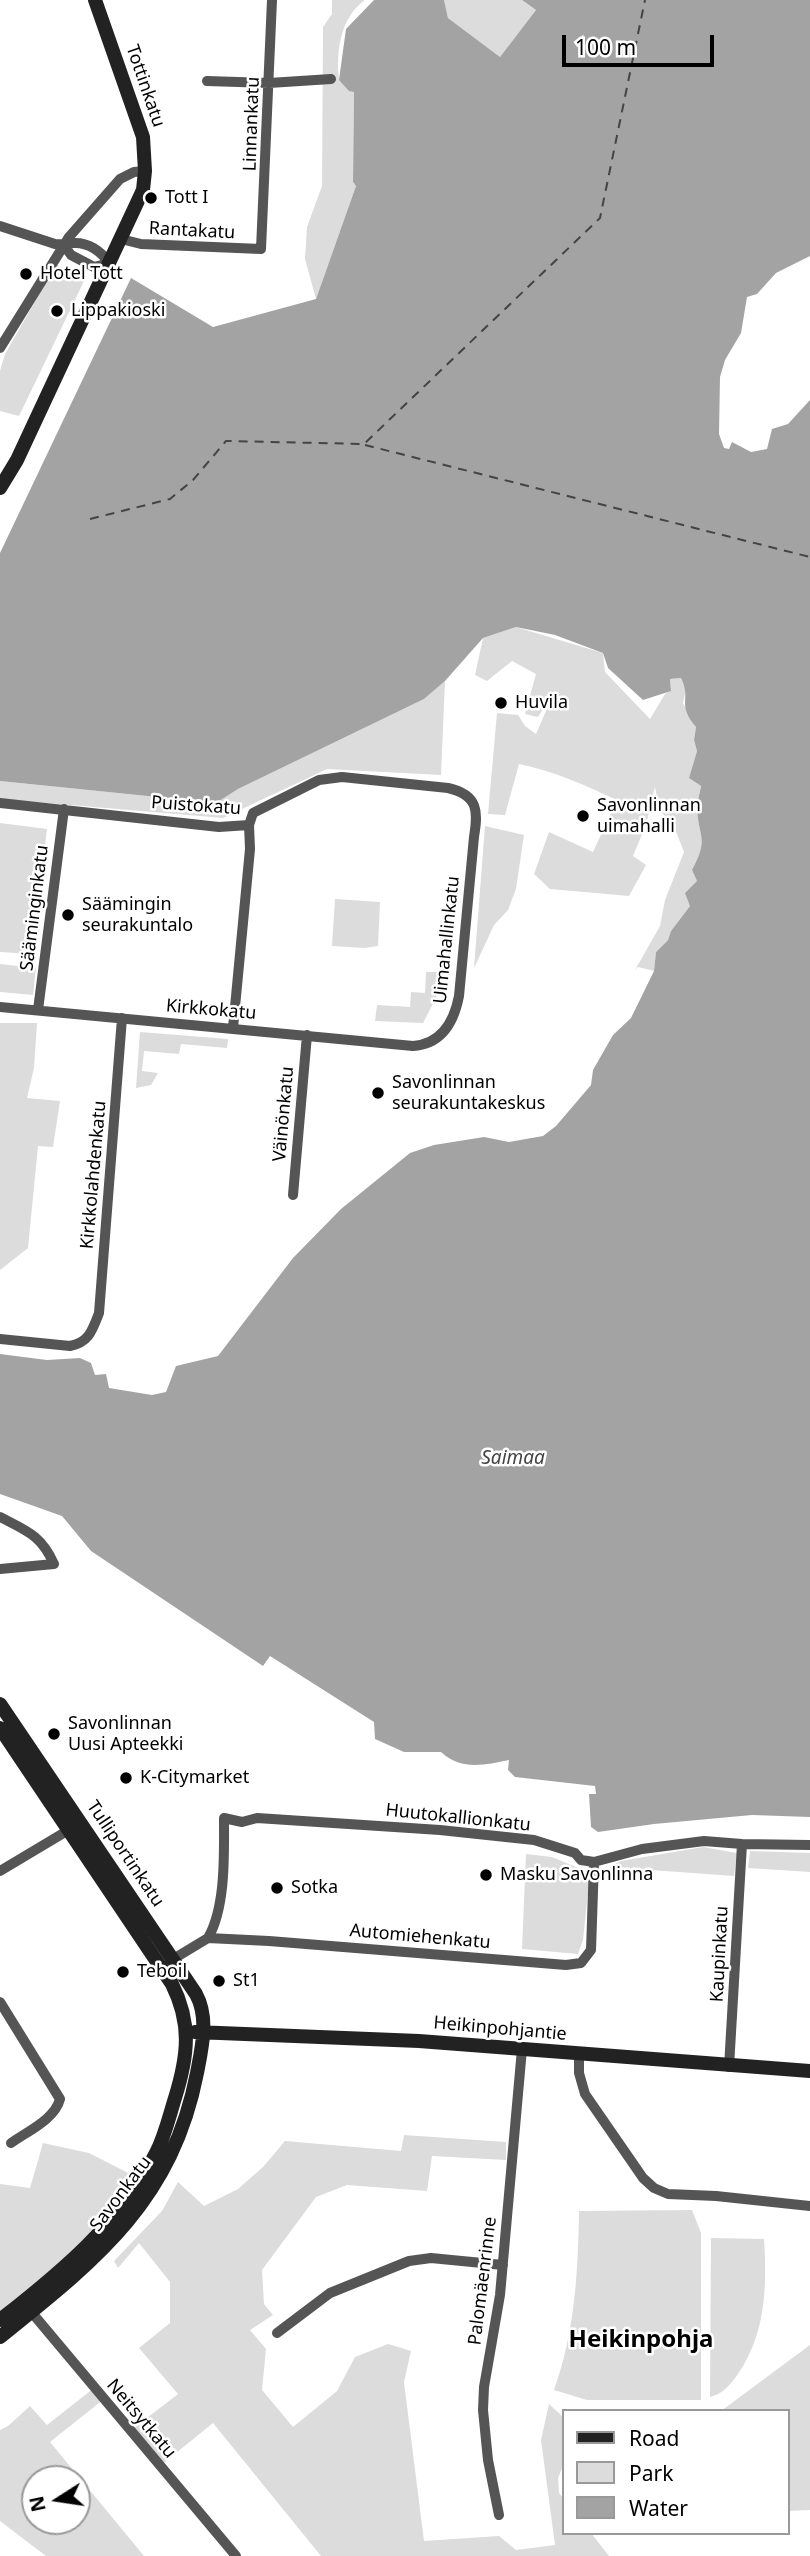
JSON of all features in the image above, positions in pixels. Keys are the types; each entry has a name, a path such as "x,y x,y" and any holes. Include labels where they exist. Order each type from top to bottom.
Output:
{"main road":[{"name":"Tottinkatu","path":"0,488 17,460 139,203 145,171 143,137 95,0"},
{"path":"0,473 17,460"},
{"name":"Tulliportinkatu","path":"0,1704 75,1826 166,1963 200,2003 204,2032"},
{"name":"Tulliportinkatu","path":"0,1728 75,1826"},
{"name":"Tulliportinkatu","path":"166,1963 185,2014 186,2033"},
{"name":"Savonkatu","path":"0,2320 27,2307 97,2257 148,2196 178,2143 195,2083 204,2032"},
{"name":"Heikinpohjantie","path":"186,2033 406,2041 810,2071"},
{"name":"Savonkatu","path":"0,2337 88,2246 147,2169 163,2137 180,2081 186,2033"}],"street":[{"name":"Linnankatu","path":"261,250 272,0"},
{"path":"207,81 270,83 331,79"},
{"path":"0,348 69,237 120,179 134,172 145,171"},
{"path":"0,226 64,245 75,242 92,247 101,251 109,263 94,267 71,255 64,245"},
{"name":"Rantakatu","path":"121,239 141,244 261,250"},
{"name":"Puistokatu","path":"0,803 219,827 249,825 253,813 262,807 319,780 342,778 459,790 474,802 478,821"},
{"name":"Sääminginkatu","path":"38,1010 64,809"},
{"name":"Uimahallinkatu","path":"420,1046 442,1034 456,1012 474,837 478,821"},
{"path":"233,1028 250,849 249,825"},
{"name":"Kirkkokatu","path":"0,1007 420,1046"},
{"name":"Kirkkolahdenkatu","path":"0,1339 70,1346 78,1344 91,1334 99,1313 122,1018"},
{"name":"Väinönkatu","path":"293,1195 307,1035"},
{"path":"0,1517 22,1528 45,1545 54,1564 0,1569"},
{"name":"Huutokallionkatu","path":"208,1938 216,1924 219,1908 224,1818 242,1822 257,1818 485,1834 534,1840 575,1853 582,1860 594,1862"},
{"path":"0,1871 75,1826"},
{"path":"594,1862 642,1849 704,1841 810,1845"},
{"name":"Kaupinkatu","path":"729,2067 742,1844"},
{"name":"Automiehenkatu","path":"208,1938 566,1965 581,1963 591,1950 594,1862"},
{"path":"166,1963 208,1938"},
{"path":"0,2002 60,2099 58,2108 52,2115 11,2143"},
{"name":"Palomäenrinne","path":"499,2515 488,2460 483,2410 487,2368 500,2295 522,2049"},
{"path":"579,2055 579,2073 584,2094 643,2178 654,2188 668,2194 810,2206"},
{"path":"277,2333 330,2293 410,2261 431,2258 503,2265"},
{"name":"Neitsytkatu","path":"27,2307 236,2556"}],"green space":[{"path":"332,0 365,0 350,16 345,26 338,58 339,80 354,91 353,182 356,186 316,299 305,259 307,227 322,186 323,27 332,14"},
{"path":"444,0 522,0 536,10 500,57 448,18"},
{"path":"56,265 86,277 19,416 0,411 0,371 5,354"},
{"path":"516,627 603,653 605,672 650,719 665,694 671,690 670,679 681,678 686,689 683,703 696,727 694,740 697,751 689,778 701,786 697,809 702,845 692,870 697,881 690,906 671,931 668,940 656,952 654,971 638,967 635,970 660,926 665,900 684,852 675,829 659,809 655,787 646,825 633,856 646,865 629,896 550,889 534,874 549,832 593,852 617,800 557,775 519,764 505,815 488,814 497,713 518,715 525,726 536,734 555,690 538,717 525,714 536,674 512,661 487,681 475,675 483,638"},
{"path":"445,681 441,775 327,769 223,818 0,799 0,781 216,803 238,789 424,699"},
{"path":"0,823 47,829 32,954 0,952"},
{"path":"485,826 524,835 516,889 508,910 494,925 474,968"},
{"path":"335,899 380,902 378,946 332,946"},
{"path":"0,964 36,968 33,995 0,992"},
{"path":"426,972 446,972 442,986 423,1023 375,1021 377,1005 410,1007 411,992 425,993"},
{"path":"0,1023 37,1023 34,1068 27,1098 60,1101 53,1147 38,1146 28,1248 0,1270"},
{"path":"140,1032 228,1039 227,1048 181,1044 179,1054 144,1051 142,1071 158,1073 151,1085 136,1088"},
{"path":"703,1847 737,1853 734,1876 609,1867 621,1861"},
{"path":"750,1851 810,1853 810,1872 748,1868"},
{"path":"526,1854 552,1857 590,1873 583,1940 578,1954 522,1949"},
{"path":"404,2135 506,2142 506,2160 432,2156 427,2191 347,2185 316,2197 262,2270 264,2304 273,2315 250,2330 266,2349 262,2390 293,2427 337,2391 355,2357 388,2344 411,2351 404,2382 424,2541 499,2536 516,2550 555,2545 541,2440 549,2404 562,2416 562,2468 558,2478 559,2493 562,2497 562,2535 593,2535 609,2556 321,2556 213,2423 160,2466 130,2431 178,2394 139,2348 170,2323 170,2282 139,2243 118,2268 114,2261 162,2211 178,2182 204,2206 238,2189 263,2167 285,2141 401,2151"},
{"path":"43,2143 89,2153 134,2176 78,2247 0,2312 0,2184 30,2188"},
{"path":"692,2210 701,2233 701,2400 587,2400 554,2390 571,2324 578,2257 579,2211"},
{"path":"711,2238 764,2239 765,2274 763,2309 747,2358 729,2385 719,2394 710,2397"},
{"path":"810,2345 810,2510 789,2511 789,2409 724,2409"},
{"path":"94,2388 104,2399 50,2442 69,2465 21,2465 21,2535 91,2535 91,2492 144,2556 46,2556 0,2521 0,2430 30,2406 47,2425"}],"water":[{"name":"Saimaa","path":"374,0 444,0 448,18 500,57 536,10 522,0 810,0 810,256 776,273 757,294 747,297 741,333 725,360 720,377 719,434 724,448 729,449 732,442 751,452 767,449 772,429 788,424 810,400 810,1817 752,1815 598,1832 591,1827 589,1794 596,1794 595,1786 515,1777 508,1770 509,1760 482,1765 465,1764 441,1752 404,1752 375,1739 374,1722 270,1656 263,1666 91,1551 62,1516 0,1494 0,1354 47,1360 80,1358 91,1363 95,1375 106,1374 109,1388 152,1395 166,1392 176,1366 218,1356 293,1258 341,1209 410,1153 434,1145 484,1137 509,1142 543,1136 556,1126 591,1085 593,1070 613,1035 631,1018 654,971 656,952 668,940 671,931 690,906 685,893 697,881 692,870 702,845 697,809 701,786 689,778 697,751 694,740 696,727 685,707 681,678 670,679 671,691 643,700 608,668 603,653 555,635 516,627 483,638 445,681 424,699 238,789 216,803 0,781 0,553 131,278 213,327 316,299 356,186 353,182 354,92 349,91 339,80 346,29"}],"ferry route":[{"path":"90,519 170,499 193,480 226,441 364,444 600,218 645,0"},
{"path":"365,445 810,557"}],"place":[{"name":"Tott I","path":"151,198"},
{"name":"Hotel Tott","path":"26,274"},
{"name":"Lippakioski","path":"57,311"},
{"name":"Huvila","path":"501,703"},
{"name":"Savonlinnan uimahalli","path":"583,816"},
{"name":"Säämingin seurakuntalo","path":"68,915"},
{"name":"Savonlinnan seurakuntakeskus","path":"378,1093"},
{"name":"Savonlinnan Uusi Apteekki","path":"54,1734"},
{"name":"K-Citymarket","path":"126,1778"},
{"name":"Masku Savonlinna","path":"486,1875"},
{"name":"Sotka","path":"277,1888"},
{"name":"Teboil","path":"123,1972"},
{"name":"St1","path":"219,1981"}],"district":[{"name":"Heikinpohja","path":"641,2340"}]}
